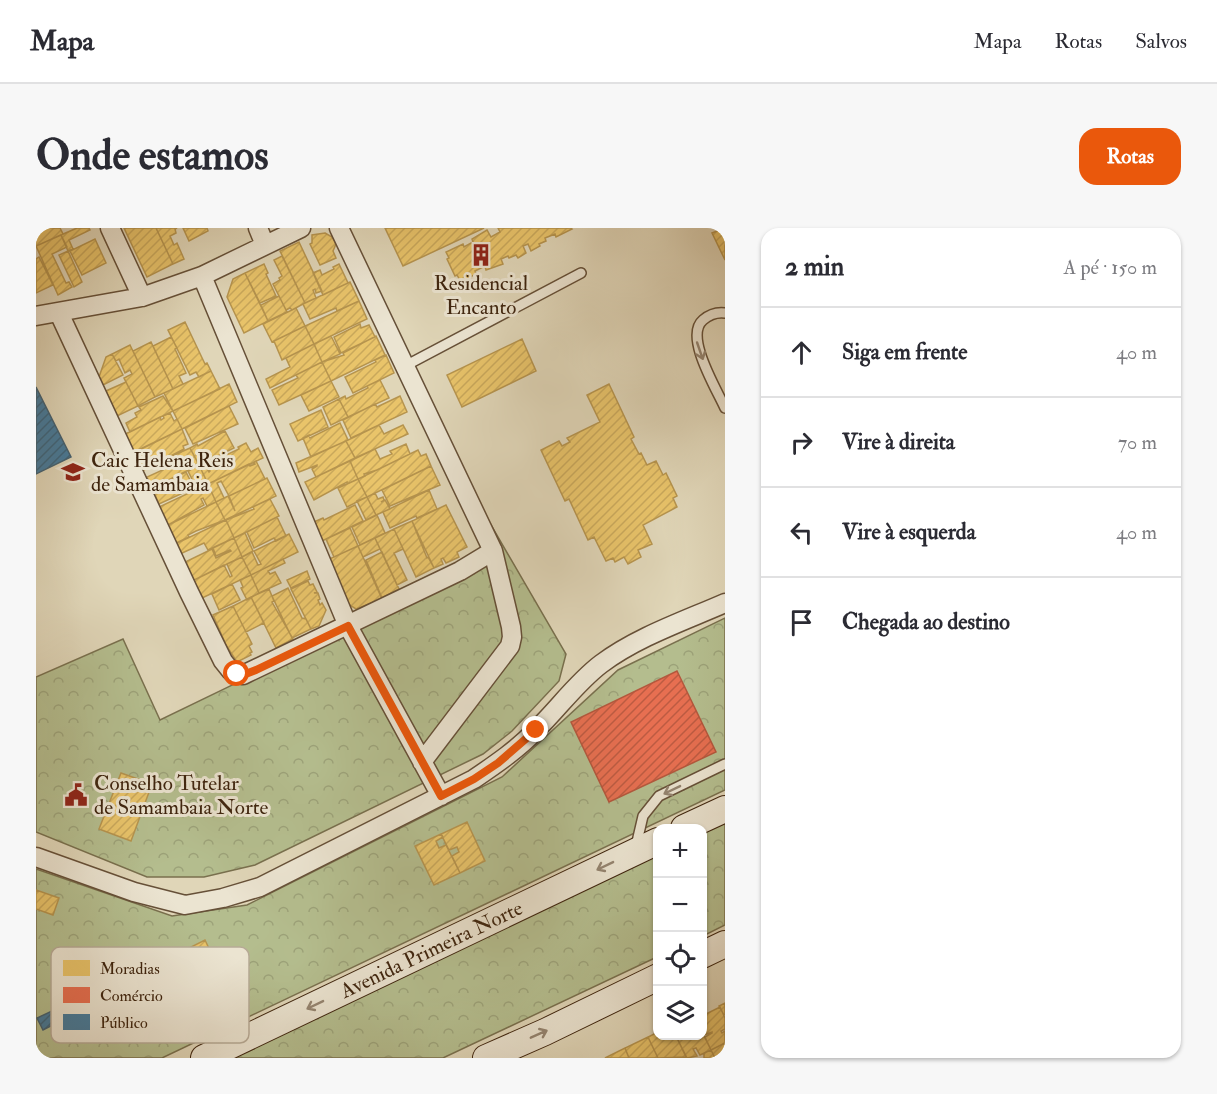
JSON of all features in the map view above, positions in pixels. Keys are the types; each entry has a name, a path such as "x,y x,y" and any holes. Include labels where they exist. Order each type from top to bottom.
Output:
{"main road":[{"path":"693,824 725,809"},
{"name":"Avenida Primeira Norte","path":"249,1037 646,847"},
{"path":"707,953 725,945"},
{"path":"486,1058 653,979"},
{"name":"Avenida Primeira Norte","path":"204,1058 235,1043"}],"street":[{"path":"110,228 142,297"},
{"path":"258,228 265,246"},
{"path":"36,316 142,297 202,276 301,228"},
{"path":"339,228 493,551 511,627 510,646 422,762"},
{"path":"202,276 348,626 441,796"},
{"path":"59,313 189,592 223,661 231,671 243,675 460,571 493,551"},
{"path":"36,857 134,892 185,905 223,898 260,887 474,779 498,763 536,730 572,690 599,666 624,649 725,603"}],"lane":[{"path":"405,366 581,273"},
{"path":"725,313 718,312 708,315 698,324 696,337 700,354 725,408"},
{"path":"646,847 643,816 659,796 725,764"}],"green space":[{"path":"491,525 566,654 559,681 512,731 483,754 255,865 204,877 147,877 36,832 36,677 123,639 160,720 484,563"},
{"path":"725,618 725,790 249,1017 249,947 51,947 51,1043 194,1043 162,1058 36,1058 36,869 172,916 247,905 502,777 618,670"},
{"path":"725,819 725,925 707,934 707,878 707,828"},
{"path":"653,854 653,959 443,1058 229,1058"}],"building: Moradias":[{"path":"36,228 60,228 63,234 36,246"},
{"path":"77,228 89,228 90,230 69,240 73,249 68,251 61,235"},
{"path":"124,228 156,228 173,264 147,277"},
{"path":"156,228 177,228 176,233 170,236 174,245 177,243 184,259 173,264"},
{"path":"183,228 207,228 208,231 189,241"},
{"path":"385,228 484,228 403,266"},
{"name":"Residencial Encanto","path":"498,228 572,229 556,237 555,234 545,238 546,241 531,251 528,244 523,246 526,253 518,258 516,255 509,258 508,256 501,259 503,264 486,270 485,266 461,282 457,275 455,276 446,252 463,244 464,247 487,230 491,237 500,232"},
{"path":"725,228 725,260 712,233"},
{"path":"325,233 332,237 336,244 333,251 336,258 320,265 310,244 312,235"},
{"path":"61,235 67,247 52,254 66,283 69,282 72,287 58,295 36,246"},
{"path":"95,239 106,263 82,275 70,251"},
{"path":"299,242 322,291 316,293 315,289 313,290 316,298 305,303 280,251"},
{"path":"68,251 82,282 74,287 59,255"},
{"path":"282,256 305,303 292,310 290,308 286,310 273,284 282,276 274,260"},
{"path":"39,257 53,285 36,293 36,259"},
{"path":"264,264 276,296 260,303 245,273"},
{"path":"339,264 348,283 323,295 313,273 320,270 322,275"},
{"path":"245,273 268,321 244,333 227,297 233,279"},
{"path":"350,282 359,301 337,311 336,308 310,319 303,304"},
{"path":"279,296 287,312 268,321 261,305"},
{"path":"359,301 367,319 314,344 305,326"},
{"path":"296,308 305,326 272,342 263,324"},
{"path":"185,322 205,364 207,363 211,371 199,377 196,372 190,375 168,330"},
{"path":"360,324 361,328 369,325 375,337 341,353 334,337"},
{"path":"305,326 314,344 282,360 274,341"},
{"path":"331,336 340,354 322,362 314,344"},
{"path":"376,336 385,355 331,381 322,362 344,355 343,353"},
{"path":"171,337 186,373 179,376 183,384 173,389 153,346"},
{"path":"522,339 536,371 462,407 447,375"},
{"path":"151,342 173,389 155,397 133,351"},
{"path":"314,344 322,362 270,388 266,379 290,367 286,358"},
{"path":"130,345 155,397 138,406 124,378 132,374 130,370 125,373 119,359 116,361 112,354"},
{"path":"112,354 123,375 103,385 99,377 106,357"},
{"path":"386,355 394,373 353,393 345,377"},
{"path":"322,362 331,381 279,405 272,390 298,378 296,375"},
{"path":"211,371 220,389 173,411 164,393"},
{"path":"380,380 389,398 348,417 339,399 345,396 346,399"},
{"path":"331,381 339,397 309,411 301,395"},
{"path":"126,382 138,406 117,416 106,391"},
{"path":"229,384 237,402 182,429 173,411"},
{"path":"609,384 634,437 631,439 639,454 641,453 647,465 656,461 663,475 666,473 677,496 673,498 677,507 643,525 652,544 638,550 641,557 628,564 624,557 615,562 613,558 606,561 594,537 588,540 569,499 565,501 541,450 559,441 562,446 570,442 567,438 600,422 587,395"},
{"path":"163,396 173,411 130,432 126,423 137,417 135,413 141,410 139,407"},
{"path":"400,396 407,412 351,438 343,420 375,404 377,407"},
{"path":"339,399 348,417 331,425 323,407"},
{"path":"229,406 238,424 193,444 185,428"},
{"path":"321,410 328,427 298,441 290,424"},
{"path":"170,413 174,421 177,419 182,429 132,453 123,435 160,417 161,420 163,416"},
{"path":"340,423 348,440 311,457 303,438 309,435 310,438"},
{"path":"379,425 384,434 403,425 408,434 355,458 346,441"},
{"path":"182,429 188,444 183,446 184,449 144,470 133,453"},
{"path":"225,431 234,448 199,465 190,448"},
{"path":"346,441 355,458 316,477 312,469 317,465 299,472 296,463"},
{"path":"246,443 251,452 258,448 263,458 208,484 199,465 204,463 209,472 207,464 239,449 238,447"},
{"path":"406,444 410,454 364,474 365,476 358,479 350,461 375,449 380,459 392,454 390,451"},
{"path":"190,448 199,465 152,488 147,477 167,468 163,460"},
{"path":"418,450 421,456 426,454 431,466 367,497 358,479"},
{"path":"256,461 265,479 229,496 221,481 217,483 224,498 216,502 208,484 249,464 250,466 255,464"},
{"path":"350,461 358,479 347,484 347,482 314,500 305,482"},
{"path":"199,465 208,484 197,489 188,471"},
{"path":"431,466 440,485 390,506 382,490"},
{"path":"186,472 194,488 159,504 152,488"},
{"path":"267,478 276,496 225,520 216,502 228,496 235,511 229,496"},
{"path":"358,479 367,497 347,507 338,488"},
{"path":"208,484 216,502 207,506 203,498 201,499 204,505 168,525 159,507"},
{"path":"429,490 437,509 390,528 383,512"},
{"path":"375,493 378,499 383,497 384,500 381,502 385,500 390,509 376,515 367,497"},
{"path":"367,497 376,515 366,520 357,501"},
{"path":"270,499 279,516 234,538 226,520 254,509 253,507"},
{"path":"216,502 225,520 196,531 174,544 166,526"},
{"path":"355,505 363,521 322,541 314,522 323,518 324,520"},
{"path":"446,505 467,547 457,552 459,557 446,563 443,558 441,559 443,564 434,568 412,521"},
{"path":"377,515 385,533 360,545 352,527"},
{"path":"277,517 286,536 276,541 274,538 254,548 247,532"},
{"path":"226,520 234,538 208,550 204,543 180,554 175,544"},
{"path":"412,521 427,558 434,568 416,577 394,529"},
{"path":"350,528 358,546 334,557 326,539"},
{"path":"394,529 403,549 394,553 407,580 397,585 375,538"},
{"path":"245,533 253,551 242,557 234,538"},
{"path":"289,534 298,552 251,575 242,557 252,552 258,565 261,564 254,551"},
{"path":"234,538 242,557 190,582 181,564 212,549 216,558 231,551 216,556 213,548"},
{"path":"375,538 380,549 363,557 358,546"},
{"path":"358,546 382,599 356,609 348,604 327,560"},
{"path":"382,552 399,589 382,598 366,560"},
{"path":"242,557 251,575 200,599 192,581 224,565 230,577 232,576 227,564"},
{"path":"283,559 285,563 268,571 270,574 275,572 281,583 259,593 251,575"},
{"path":"307,571 310,579 291,588 287,580"},
{"path":"251,575 259,593 247,600 240,580"},
{"path":"308,581 310,585 313,584 317,592 314,593 318,593 320,599 318,600 320,605 322,603 326,610 319,626 311,629 291,589"},
{"path":"232,584 240,600 219,610 212,594"},
{"path":"288,588 302,618 306,619 311,629 292,638 272,596"},
{"path":"269,589 274,601 272,602 293,639 276,648 251,597"},
{"path":"251,597 264,623 246,632 233,606"},
{"path":"233,606 252,644 249,646 251,655 237,662 226,645 213,615"},
{"path":"121,773 152,784 131,841 99,829"},
{"path":"467,822 485,861 460,873 452,856 459,852 457,847 449,850 441,834"},
{"path":"441,834 443,837 436,841 439,848 446,845 460,873 434,885 415,846"},
{"path":"36,890 59,898 53,915 36,909"},
{"path":"205,940 208,947 191,947"},
{"path":"725,1003 725,1014 724,1015 719,1006"},
{"path":"720,1007 725,1018 725,1029 721,1031 722,1033 725,1031 725,1043 711,1050 706,1040 707,1036 712,1033 707,1034 707,1014"},
{"path":"653,1034 653,1040 678,1040 686,1057 658,1058 648,1037"},
{"path":"648,1037 658,1058 629,1058 625,1048"},
{"path":"678,1040 706,1040 711,1050 700,1055 696,1048 693,1049 697,1056 687,1058"},
{"path":"725,1043 725,1058 715,1058 711,1050"},
{"path":"625,1048 629,1058 605,1058"},
{"path":"711,1050 715,1058 704,1058 704,1053"}],"building: Comércio":[{"path":"677,671 716,752 609,802 571,722"}],"building: Público":[{"path":"36,387 71,457 36,474"},
{"path":"51,1011 51,1026 43,1030 37,1018"}],"place":[{"name":"Residencial Encanto","path":"481,255"},
{"name":"Caic Helena Reis de Samambaia","path":"73,472"},
{"name":"Conselho Tutelar de Samambaia Norte","path":"76,795"}],"route":[{"path":"237,674 243,675 256,670 348,626 441,796 474,779 498,763 536,730"}]}
